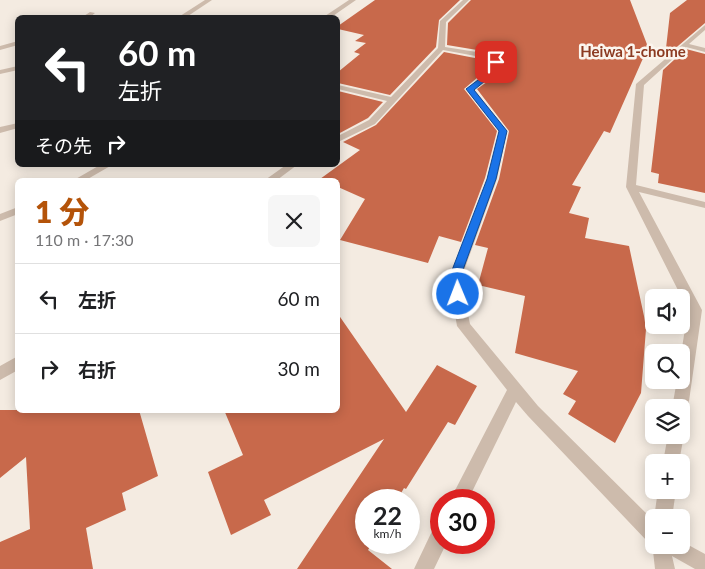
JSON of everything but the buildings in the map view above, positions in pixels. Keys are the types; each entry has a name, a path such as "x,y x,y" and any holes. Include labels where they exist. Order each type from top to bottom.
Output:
{"street":[{"path":"185,15 209,0"},
{"path":"330,15 353,0"},
{"path":"340,137 372,122 441,48 443,21 466,0"},
{"path":"681,399 695,310 631,187 640,84 705,27"},
{"path":"0,48 15,44"},
{"path":"684,45 705,50"},
{"path":"441,48 483,55 496,62 497,68 470,89 503,131 492,179 455,278 464,326 532,411 645,525"},
{"path":"0,72 15,69"},
{"path":"340,87 392,100"},
{"path":"0,130 15,126"},
{"path":"83,178 103,167"},
{"path":"273,178 289,167"},
{"path":"631,187 705,205"},
{"path":"0,218 15,211"},
{"path":"0,374 15,364"},
{"path":"465,489 515,389"},
{"path":"424,569 431,554"},
{"path":"662,554 664,569"},
{"path":"687,554 705,564"}],"district":[{"name":"Heiwa 1-chome","path":"633,51"}],"route":[{"path":"458,294 455,278 492,179 503,131 470,89 497,68 496,62"}]}
